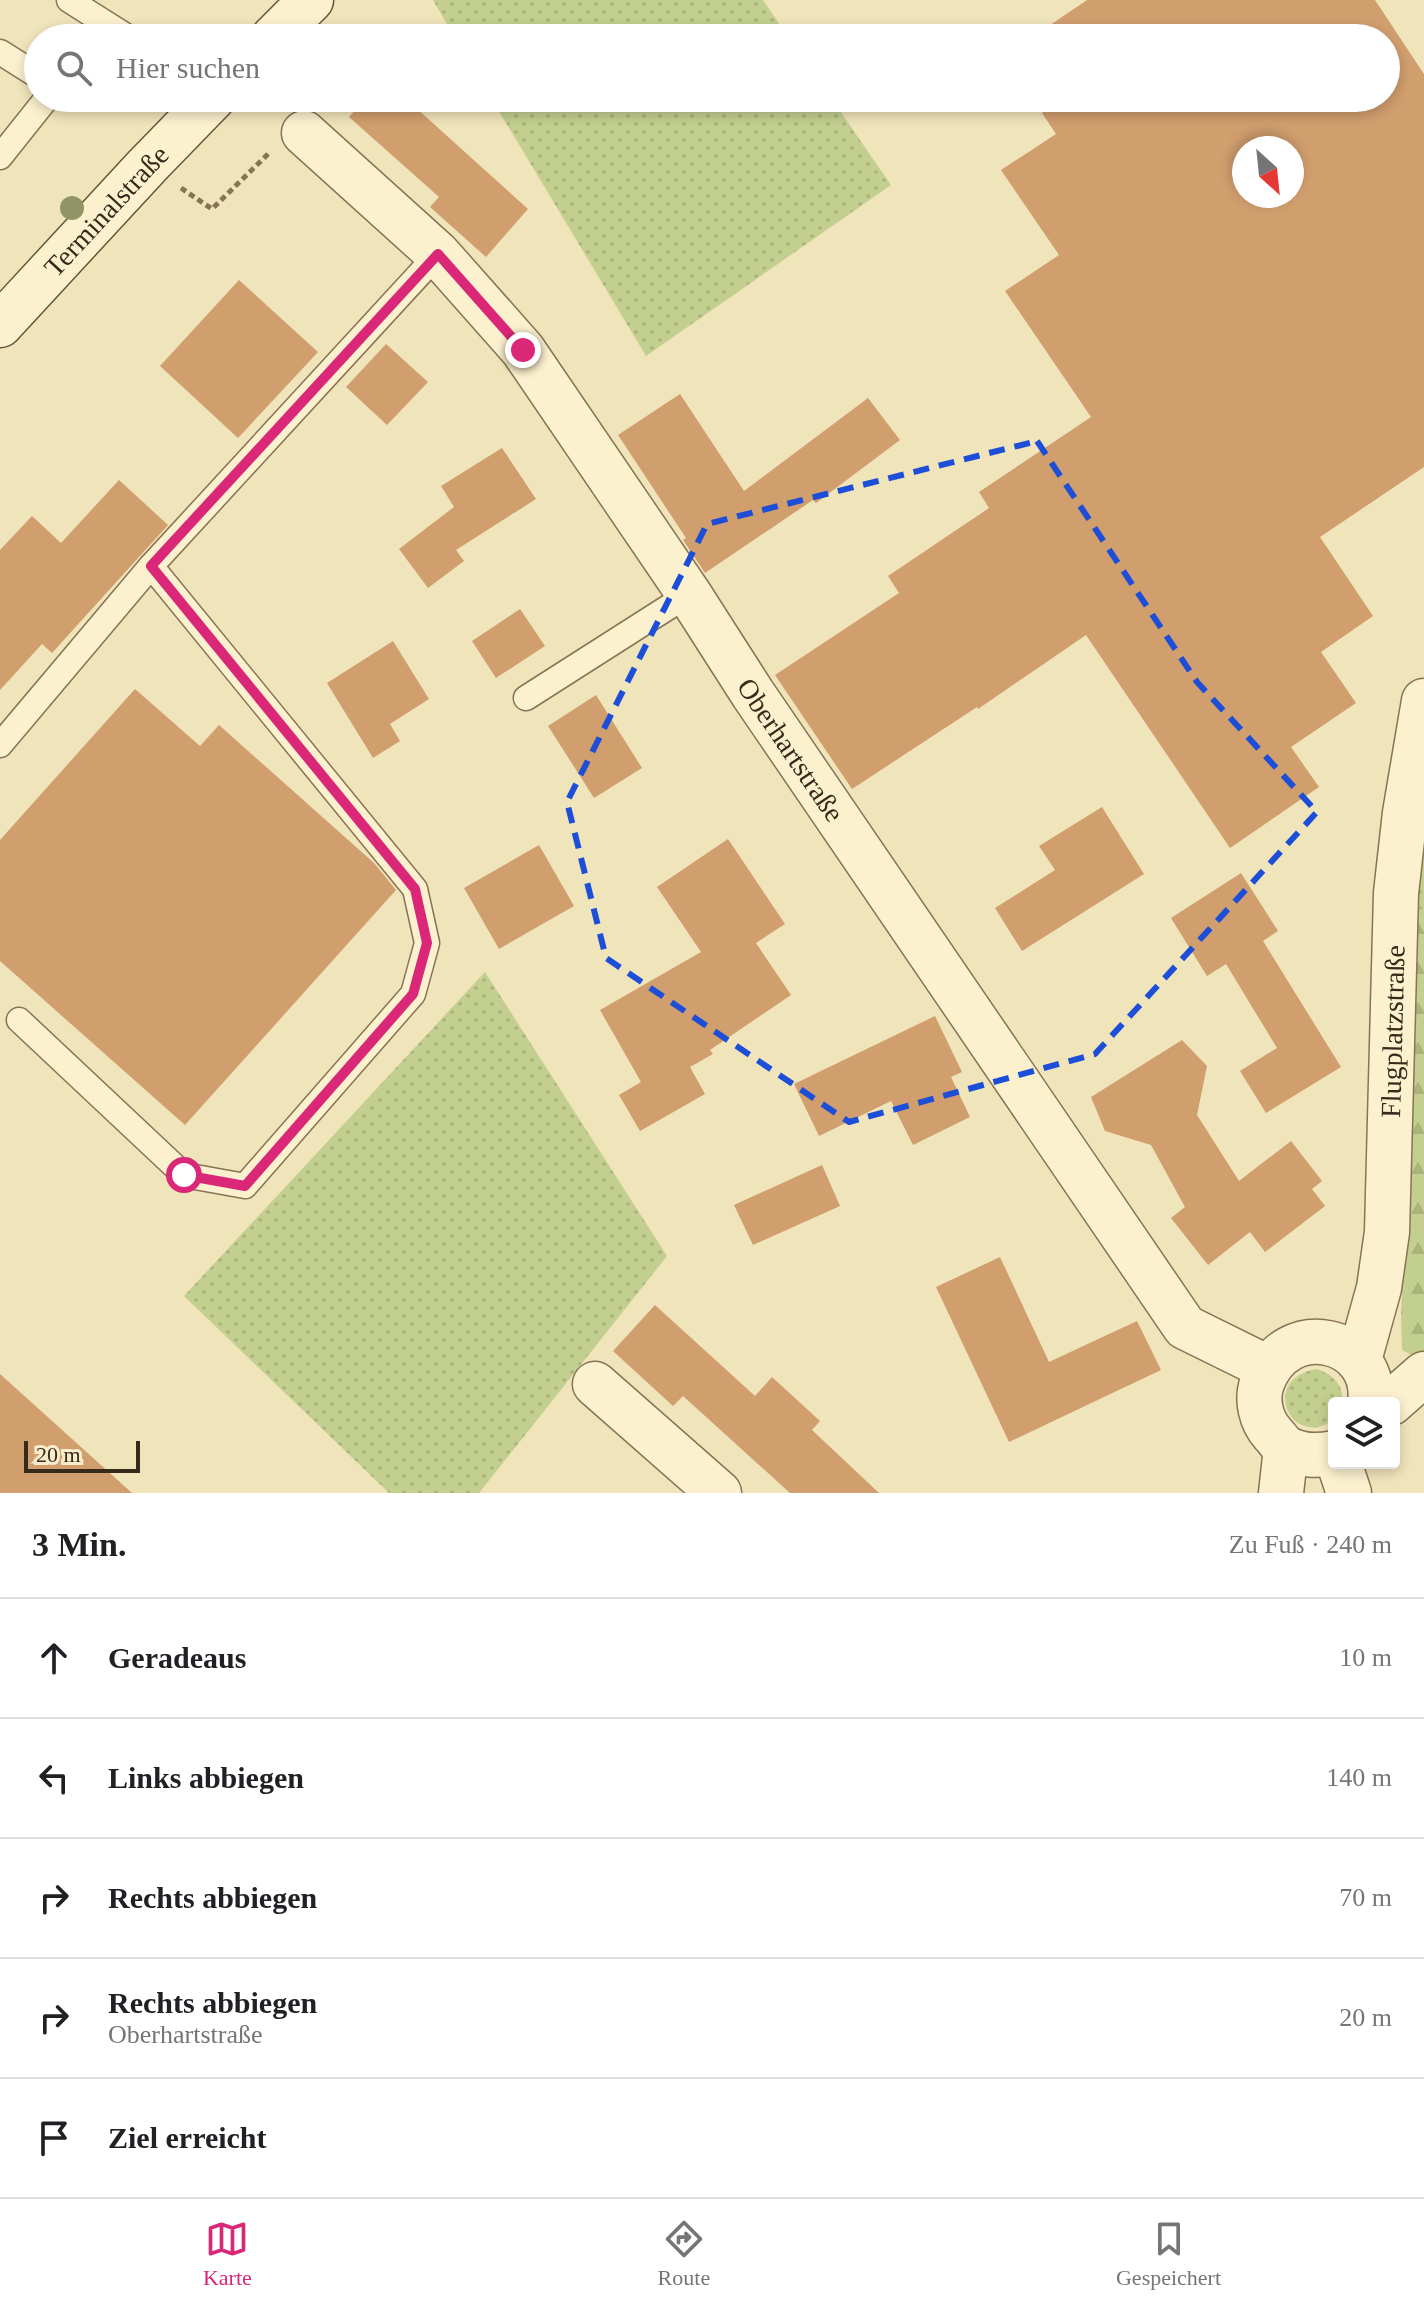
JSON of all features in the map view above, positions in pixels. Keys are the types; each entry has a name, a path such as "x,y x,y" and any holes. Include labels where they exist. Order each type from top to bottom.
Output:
{"street":[{"path":"287,24 311,0"},
{"name":"Terminalstraße","path":"0,325 199,112"},
{"name":"Oberhartstraße","path":"304,133 438,254 523,350 1185,1327 1268,1368"},
{"name":"Flugplatzstraße","path":"1359,1360 1379,1288 1387,1232 1396,893 1405,813 1424,701"},
{"path":"1328,1454 1316,1456 1286,1448 1265,1425 1258,1394 1268,1368 1286,1349 1311,1341 1339,1345 1359,1360 1373,1388 1371,1397"},
{"path":"1398,1397 1424,1374"},
{"path":"595,1384 719,1493"},
{"path":"1281,1493 1286,1448"},
{"path":"1341,1469 1349,1493"}],"lane":[{"path":"69,0 107,24"},
{"path":"0,52 24,67"},
{"path":"0,157 36,112"},
{"path":"0,745 151,566 438,254"},
{"path":"19,1020 184,1175 245,1186 413,994 427,943 415,889 151,566"},
{"path":"526,698 689,594"}],"path":[{"path":"147,166 212,209 273,149 304,133"}],"highlighted area":[{"path":"1037,441 1197,682 1317,812 1095,1054 849,1122 606,958 567,802 707,524"}],"green space":[{"path":"433,0 763,0 779,24 447,24"},
{"path":"499,112 841,112 891,185 646,356"},
{"path":"1424,771 1424,921 1415,915"},
{"path":"1415,915 1424,921 1424,1351 1414,1356 1402,1350 1401,1313 1410,1126"},
{"path":"485,972 667,1256 479,1493 389,1493 184,1296"},
{"path":"1317,1369 1336,1381 1341,1391 1342,1397 1328,1397 1328,1422 1319,1427 1306,1427 1295,1420 1288,1410 1285,1398 1289,1386 1299,1375"}],"building":[{"path":"1087,0 1375,0 1391,24 1052,24"},
{"path":"1400,38 1424,74 1424,467 1320,537 1373,616 1321,652 1356,703 1291,747 1319,787 1230,848 1086,635 978,709 852,789 775,675 899,593 888,576 989,508 979,492 1091,417 1005,291 1059,255 1001,170 1056,134 1043,112 1400,112"},
{"path":"353,112 421,112 528,209 486,257 430,207 439,197 349,117"},
{"path":"239,280 318,352 238,438 160,366"},
{"path":"386,344 428,382 387,425 346,387"},
{"path":"680,394 744,491 868,398 900,440 816,503 813,500 705,573 683,540 686,538 618,435"},
{"path":"502,448 536,499 456,550 464,561 428,588 399,549 454,507 441,486"},
{"path":"119,480 168,525 52,653 42,644 0,690 0,550 32,516 61,543"},
{"path":"520,609 545,646 496,678 472,641"},
{"path":"393,641 429,699 390,724 400,741 373,758 327,683"},
{"path":"135,689 200,746 219,725 374,863 396,890 185,1125 0,961 0,840"},
{"path":"596,695 642,768 594,798 548,726"},
{"path":"1102,807 1144,874 1022,951 995,908 1055,870 1039,846"},
{"path":"728,839 785,924 756,943 791,995 710,1050 713,1054 690,1067 705,1094 640,1131 619,1095 641,1082 600,1010 701,952 657,887"},
{"path":"539,845 574,906 499,949 464,888"},
{"path":"1241,873 1278,931 1263,941 1341,1067 1266,1113 1240,1071 1277,1048 1226,964 1207,976 1171,918"},
{"path":"935,1016 962,1072 951,1077 970,1117 913,1145 891,1101 819,1136 794,1084"},
{"path":"1182,1040 1207,1066 1197,1115 1239,1181 1291,1141 1322,1181 1312,1189 1325,1206 1265,1252 1250,1232 1208,1265 1171,1218 1185,1207 1151,1145 1105,1131 1091,1097"},
{"path":"822,1165 840,1206 753,1245 734,1205"},
{"path":"1000,1257 1049,1362 1137,1321 1161,1370 1009,1442 936,1287"},
{"path":"655,1305 755,1396 772,1377 820,1421 812,1430 879,1493 790,1493 683,1396 673,1406 613,1351"},
{"path":"0,1374 132,1493 0,1493"}],"route":[{"path":"184,1175 245,1186 413,994 427,943 415,889 151,566 438,254 523,350"}]}
